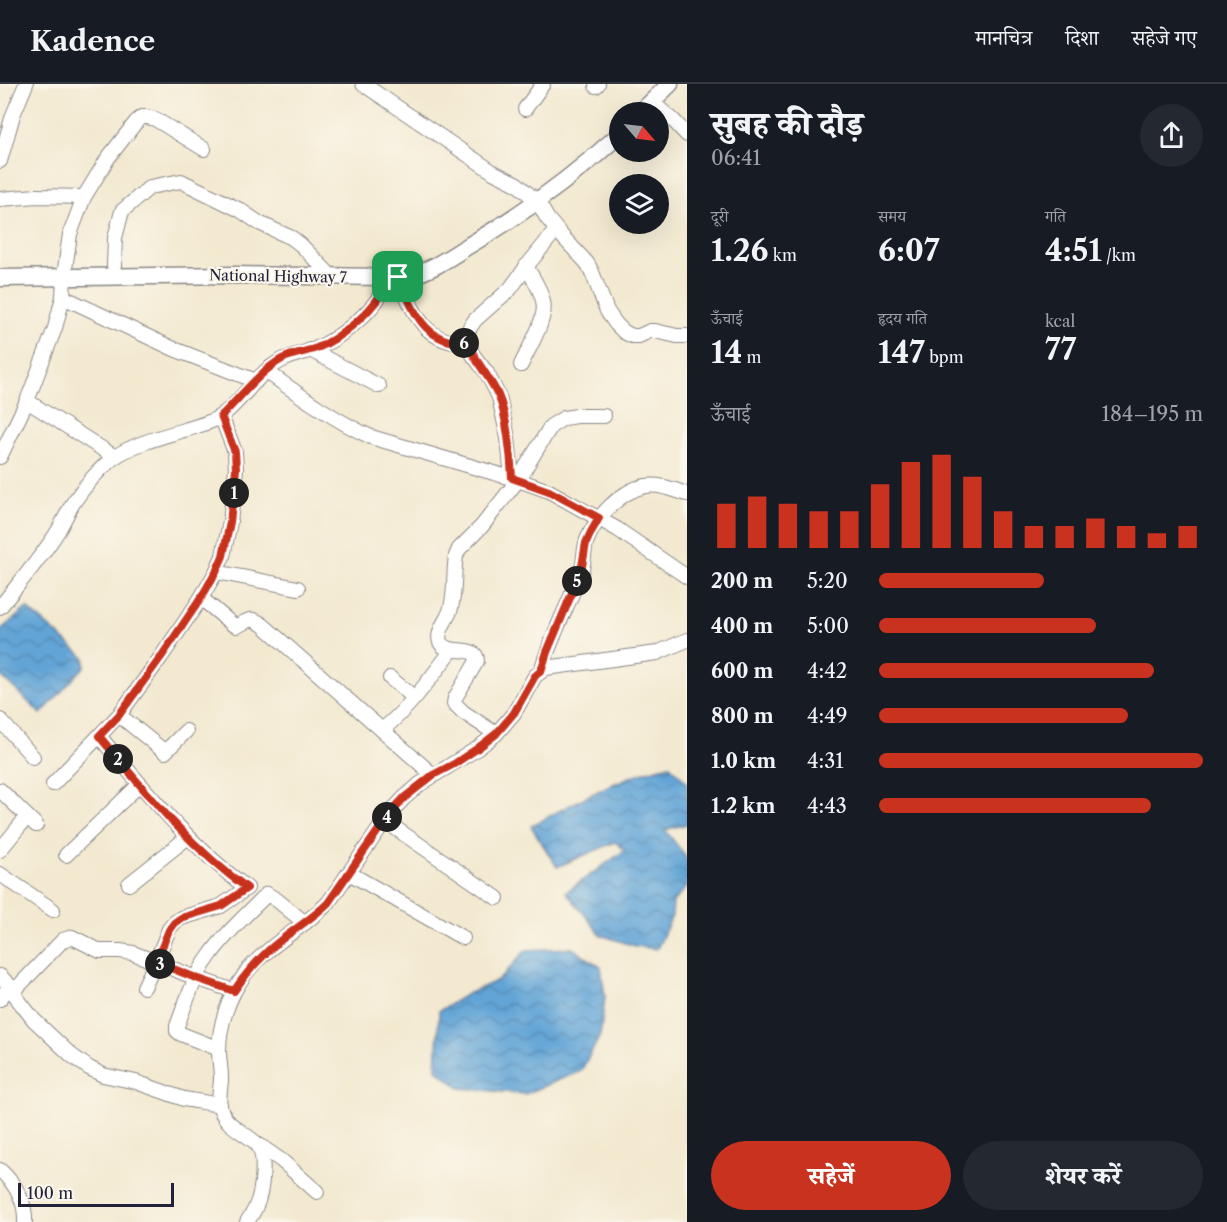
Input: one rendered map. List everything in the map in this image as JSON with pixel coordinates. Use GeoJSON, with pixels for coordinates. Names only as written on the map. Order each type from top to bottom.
{"type":"FeatureCollection","features":[{"type":"Feature","properties":{"kind":"main road"},"geometry":{"type":"LineString","coordinates":[[652,102],[670,84]]}},
{"type":"Feature","properties":{"kind":"main road","name":"National Highway 7"},"geometry":{"type":"LineString","coordinates":[[0,278],[234,275],[393,277],[412,275],[444,261],[538,202],[609,144]]}},
{"type":"Feature","properties":{"kind":"street"},"geometry":{"type":"LineString","coordinates":[[0,161],[13,115],[26,84]]}},
{"type":"Feature","properties":{"kind":"street"},"geometry":{"type":"LineString","coordinates":[[363,84],[493,172],[517,184],[538,202],[556,230],[587,263],[607,311],[624,332],[632,336],[639,336],[650,331],[687,336]]}},
{"type":"Feature","properties":{"kind":"street"},"geometry":{"type":"LineString","coordinates":[[525,108],[543,84]]}},
{"type":"Feature","properties":{"kind":"street"},"geometry":{"type":"LineString","coordinates":[[0,457],[27,401],[55,328],[63,297],[70,234],[84,197],[108,159],[142,117],[155,119],[204,149]]}},
{"type":"Feature","properties":{"kind":"street"},"geometry":{"type":"LineString","coordinates":[[669,118],[687,135]]}},
{"type":"Feature","properties":{"kind":"street"},"geometry":{"type":"LineString","coordinates":[[114,266],[115,238],[122,212],[150,187],[181,181],[292,238],[332,277]]}},
{"type":"Feature","properties":{"kind":"street"},"geometry":{"type":"LineString","coordinates":[[0,199],[37,196],[84,197]]}},
{"type":"Feature","properties":{"kind":"street"},"geometry":{"type":"LineString","coordinates":[[515,479],[500,398],[487,374],[472,355],[466,336],[475,320],[510,289],[556,230]]}},
{"type":"Feature","properties":{"kind":"street"},"geometry":{"type":"LineString","coordinates":[[521,364],[541,323],[544,307],[543,299],[526,266]]}},
{"type":"Feature","properties":{"kind":"street"},"geometry":{"type":"LineString","coordinates":[[0,607],[57,532],[74,502],[97,472],[115,457],[138,446],[221,416],[261,376],[283,358],[325,344],[340,335],[366,312],[393,277],[422,325],[447,342],[468,343]]}},
{"type":"Feature","properties":{"kind":"street"},"geometry":{"type":"LineString","coordinates":[[63,297],[174,349],[261,376],[299,395],[371,437],[549,491],[617,529],[687,577]]}},
{"type":"Feature","properties":{"kind":"street"},"geometry":{"type":"LineString","coordinates":[[310,350],[379,386]]}},
{"type":"Feature","properties":{"kind":"street"},"geometry":{"type":"LineString","coordinates":[[27,401],[115,457]]}},
{"type":"Feature","properties":{"kind":"street"},"geometry":{"type":"LineString","coordinates":[[53,784],[119,715],[161,657],[216,572],[223,556],[230,522],[236,469],[235,452],[221,416]]}},
{"type":"Feature","properties":{"kind":"street"},"geometry":{"type":"LineString","coordinates":[[496,734],[463,712],[454,703],[477,657],[470,652],[452,650],[440,643],[441,629],[450,612],[456,556],[459,549],[482,526],[551,426],[564,418],[604,416]]}},
{"type":"Feature","properties":{"kind":"street"},"geometry":{"type":"LineString","coordinates":[[541,671],[581,572],[586,543],[599,518],[617,501],[645,486],[687,494]]}},
{"type":"Feature","properties":{"kind":"street"},"geometry":{"type":"LineString","coordinates":[[216,572],[298,588]]}},
{"type":"Feature","properties":{"kind":"street"},"geometry":{"type":"LineString","coordinates":[[201,598],[232,624],[237,626],[249,619],[255,619],[263,625],[433,775]]}},
{"type":"Feature","properties":{"kind":"street"},"geometry":{"type":"LineString","coordinates":[[317,1192],[282,1161],[241,1133],[221,1112],[219,1049],[221,1031],[234,991],[246,973],[269,950],[328,903],[385,821],[404,798],[433,775],[496,734],[514,713],[535,676],[541,671],[546,668],[657,653],[687,640]]}},
{"type":"Feature","properties":{"kind":"street"},"geometry":{"type":"LineString","coordinates":[[382,730],[399,717],[452,650]]}},
{"type":"Feature","properties":{"kind":"street"},"geometry":{"type":"LineString","coordinates":[[390,678],[415,698]]}},
{"type":"Feature","properties":{"kind":"street"},"geometry":{"type":"LineString","coordinates":[[119,715],[165,752],[186,732]]}},
{"type":"Feature","properties":{"kind":"street"},"geometry":{"type":"LineString","coordinates":[[0,720],[33,757]]}},
{"type":"Feature","properties":{"kind":"street"},"geometry":{"type":"LineString","coordinates":[[99,736],[188,837],[228,874],[247,888],[221,906],[181,918],[174,923],[144,987]]}},
{"type":"Feature","properties":{"kind":"street"},"geometry":{"type":"LineString","coordinates":[[66,855],[140,784]]}},
{"type":"Feature","properties":{"kind":"street"},"geometry":{"type":"LineString","coordinates":[[0,790],[32,821],[0,850]]}},
{"type":"Feature","properties":{"kind":"street"},"geometry":{"type":"LineString","coordinates":[[385,821],[497,898]]}},
{"type":"Feature","properties":{"kind":"street"},"geometry":{"type":"LineString","coordinates":[[129,884],[188,837]]}},
{"type":"Feature","properties":{"kind":"street"},"geometry":{"type":"LineString","coordinates":[[349,873],[463,938]]}},
{"type":"Feature","properties":{"kind":"street"},"geometry":{"type":"LineString","coordinates":[[0,874],[52,910]]}},
{"type":"Feature","properties":{"kind":"street"},"geometry":{"type":"LineString","coordinates":[[219,1049],[177,1031],[196,978],[209,957],[267,894],[305,923]]}},
{"type":"Feature","properties":{"kind":"street"},"geometry":{"type":"LineString","coordinates":[[0,999],[8,984],[68,937],[100,951],[133,953],[234,991]]}},
{"type":"Feature","properties":{"kind":"street"},"geometry":{"type":"LineString","coordinates":[[8,984],[34,1020],[89,1068],[104,1075],[136,1082],[184,1099],[220,1105]]}},
{"type":"Feature","properties":{"kind":"street"},"geometry":{"type":"LineString","coordinates":[[247,1222],[256,1206],[263,1179],[262,1158],[258,1145]]}},
{"type":"Feature","properties":{"kind":"street"},"geometry":{"type":"LineString","coordinates":[[0,1170],[12,1181],[20,1194],[24,1206],[25,1222]]}},
{"type":"Feature","properties":{"kind":"water"},"geometry":{"type":"Polygon","coordinates":[[[27,608],[85,658],[85,666],[41,714],[0,675],[0,630],[27,608]]]}},
{"type":"Feature","properties":{"kind":"water"},"geometry":{"type":"Polygon","coordinates":[[[670,765],[687,782],[687,824],[665,830],[685,855],[687,887],[673,902],[672,916],[657,949],[635,946],[601,935],[566,892],[625,850],[615,842],[557,867],[531,826],[616,783],[670,765]]]}},
{"type":"Feature","properties":{"kind":"water"},"geometry":{"type":"Polygon","coordinates":[[[572,948],[601,967],[605,997],[600,1036],[581,1071],[525,1094],[460,1088],[436,1069],[439,1011],[467,994],[499,980],[526,950],[572,948]]]}},
{"type":"Feature","properties":{"kind":"route"},"geometry":{"type":"LineString","coordinates":[[388,277],[398,277],[422,325],[429,332],[447,342],[468,343],[472,355],[487,374],[500,398],[508,438],[512,478],[549,491],[599,518],[586,543],[581,572],[558,624],[541,671],[535,676],[514,713],[496,734],[478,748],[433,775],[404,798],[391,812],[328,903],[269,950],[246,973],[234,991],[156,962],[174,923],[181,918],[221,906],[247,888],[228,874],[188,837],[99,736],[119,715],[161,657],[201,598],[223,556],[234,496],[236,469],[235,452],[221,416],[266,371],[283,358],[316,348],[340,335],[374,303],[381,294],[388,277]]}}]}
